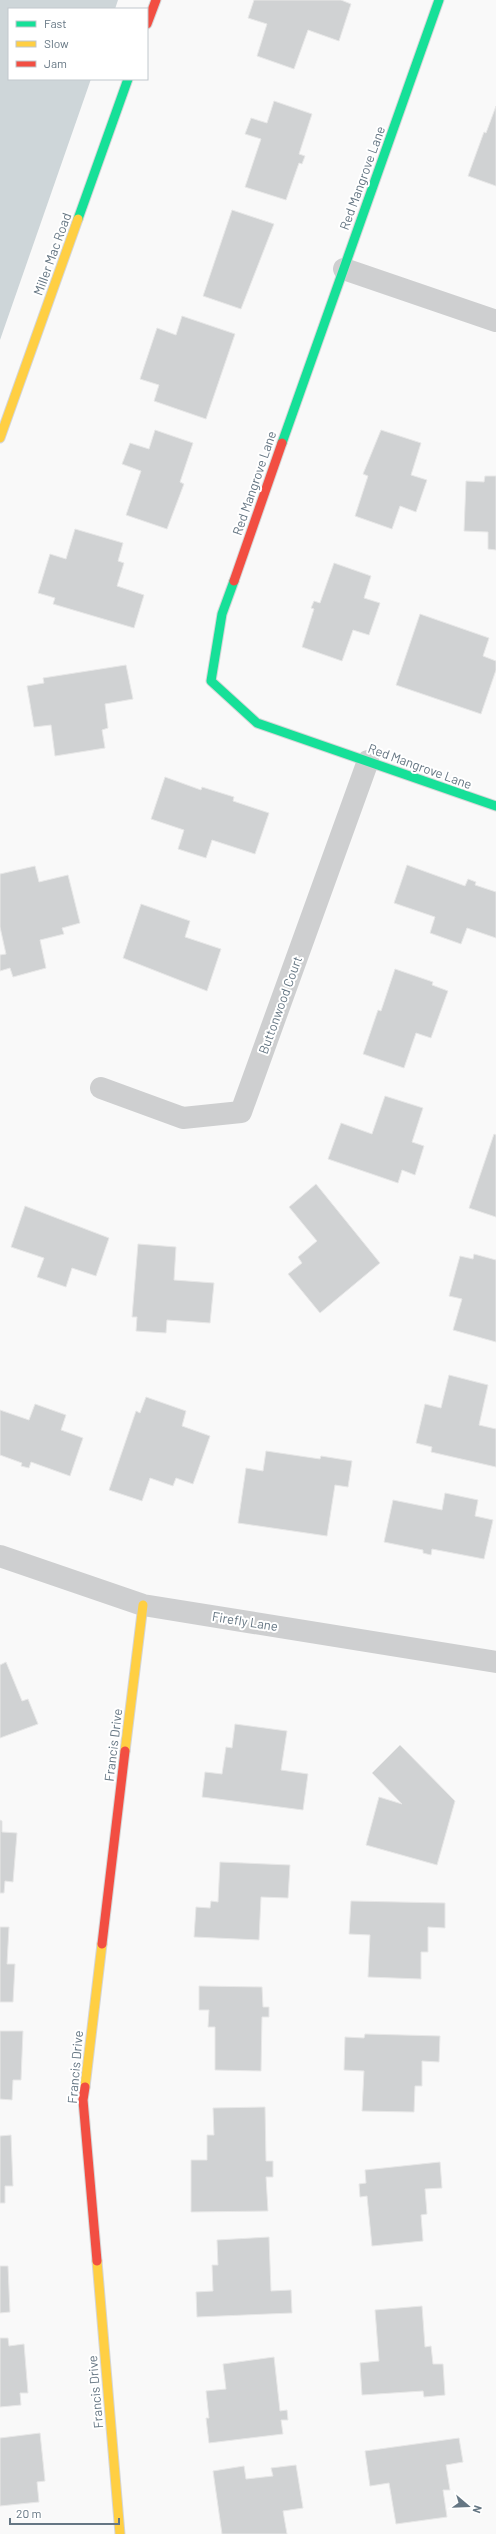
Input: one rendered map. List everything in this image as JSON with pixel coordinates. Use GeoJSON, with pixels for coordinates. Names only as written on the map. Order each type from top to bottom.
{"type":"FeatureCollection","features":[{"type":"Feature","properties":{"kind":"street"},"geometry":{"type":"LineString","coordinates":[[148,21],[156,0]]}},
{"type":"Feature","properties":{"kind":"street","name":"Red Mangrove Lane"},"geometry":{"type":"LineString","coordinates":[[439,0],[222,614],[211,681],[257,723],[496,806]]}},
{"type":"Feature","properties":{"kind":"street","name":"Miller Mac Road"},"geometry":{"type":"LineString","coordinates":[[0,438],[128,80]]}},
{"type":"Feature","properties":{"kind":"street"},"geometry":{"type":"LineString","coordinates":[[344,268],[496,320]]}},
{"type":"Feature","properties":{"kind":"street","name":"Buttonwood Court"},"geometry":{"type":"LineString","coordinates":[[101,1088],[183,1118],[241,1112],[368,761]]}},
{"type":"Feature","properties":{"kind":"street","name":"Firefly Lane"},"geometry":{"type":"LineString","coordinates":[[0,1556],[143,1605],[496,1662]]}},
{"type":"Feature","properties":{"kind":"street","name":"Francis Drive"},"geometry":{"type":"LineString","coordinates":[[120,2534],[83,2100],[143,1605]]}},
{"type":"Feature","properties":{"kind":"shaded area"},"geometry":{"type":"Polygon","coordinates":[[[0,0],[118,0],[115,8],[8,8],[8,80],[91,80],[0,340],[0,0]]]}},
{"type":"Feature","properties":{"kind":"building"},"geometry":{"type":"Polygon","coordinates":[[[254,0],[341,0],[351,4],[339,41],[308,30],[294,69],[257,56],[267,24],[248,18],[254,0]]]}},
{"type":"Feature","properties":{"kind":"building"},"geometry":{"type":"Polygon","coordinates":[[[274,101],[312,114],[299,154],[305,156],[302,164],[299,163],[286,200],[245,187],[261,139],[245,134],[251,118],[267,123],[274,101]]]}},
{"type":"Feature","properties":{"kind":"building"},"geometry":{"type":"Polygon","coordinates":[[[496,106],[496,186],[468,176],[484,132],[486,133],[496,106]]]}},
{"type":"Feature","properties":{"kind":"building"},"geometry":{"type":"Polygon","coordinates":[[[232,210],[274,224],[241,309],[203,296],[232,210]]]}},
{"type":"Feature","properties":{"kind":"building"},"geometry":{"type":"Polygon","coordinates":[[[182,316],[235,334],[206,419],[154,401],[159,385],[140,379],[157,328],[176,335],[182,316]]]}},
{"type":"Feature","properties":{"kind":"building"},"geometry":{"type":"Polygon","coordinates":[[[155,430],[193,443],[180,482],[184,484],[167,529],[126,515],[141,471],[122,464],[130,443],[149,449],[155,430]]]}},
{"type":"Feature","properties":{"kind":"building"},"geometry":{"type":"Polygon","coordinates":[[[381,430],[421,443],[411,475],[427,480],[416,512],[400,506],[392,529],[355,516],[368,476],[363,474],[381,430]]]}},
{"type":"Feature","properties":{"kind":"building"},"geometry":{"type":"Polygon","coordinates":[[[485,476],[496,476],[496,550],[488,549],[488,532],[464,531],[466,481],[484,482],[485,476]]]}},
{"type":"Feature","properties":{"kind":"building"},"geometry":{"type":"Polygon","coordinates":[[[75,529],[123,543],[118,561],[124,563],[117,586],[144,595],[134,628],[53,604],[55,598],[38,593],[50,554],[66,559],[75,529]]]}},
{"type":"Feature","properties":{"kind":"building"},"geometry":{"type":"Polygon","coordinates":[[[334,563],[371,576],[364,598],[380,603],[369,635],[353,630],[342,661],[302,647],[314,609],[311,608],[314,601],[320,603],[334,563]]]}},
{"type":"Feature","properties":{"kind":"building"},"geometry":{"type":"Polygon","coordinates":[[[420,614],[489,638],[483,656],[496,661],[496,670],[481,714],[396,685],[420,614]]]}},
{"type":"Feature","properties":{"kind":"building"},"geometry":{"type":"Polygon","coordinates":[[[126,665],[133,699],[105,704],[108,728],[102,730],[105,748],[55,756],[51,725],[34,727],[27,686],[44,683],[43,678],[126,665]]]}},
{"type":"Feature","properties":{"kind":"building"},"geometry":{"type":"Polygon","coordinates":[[[165,777],[201,790],[202,787],[234,797],[233,801],[269,813],[255,854],[212,840],[206,858],[178,849],[184,830],[151,819],[165,777]]]}},
{"type":"Feature","properties":{"kind":"building"},"geometry":{"type":"Polygon","coordinates":[[[407,865],[465,886],[468,879],[476,882],[475,885],[496,892],[496,938],[467,928],[461,944],[430,933],[435,917],[394,903],[407,865]]]}},
{"type":"Feature","properties":{"kind":"building"},"geometry":{"type":"Polygon","coordinates":[[[35,866],[39,882],[68,875],[80,923],[62,928],[64,934],[40,940],[46,968],[13,977],[10,968],[0,971],[0,955],[6,954],[0,927],[0,874],[35,866]]]}},
{"type":"Feature","properties":{"kind":"building"},"geometry":{"type":"Polygon","coordinates":[[[141,904],[190,921],[185,937],[221,949],[207,991],[123,958],[141,904]]]}},
{"type":"Feature","properties":{"kind":"building"},"geometry":{"type":"Polygon","coordinates":[[[395,969],[433,982],[432,985],[448,991],[431,1038],[416,1033],[404,1068],[363,1054],[378,1010],[381,1011],[395,969]]]}},
{"type":"Feature","properties":{"kind":"building"},"geometry":{"type":"Polygon","coordinates":[[[385,1096],[423,1108],[412,1142],[424,1146],[415,1175],[402,1170],[398,1183],[328,1159],[341,1123],[372,1134],[385,1096]]]}},
{"type":"Feature","properties":{"kind":"building"},"geometry":{"type":"Polygon","coordinates":[[[494,1134],[496,1135],[496,1217],[469,1208],[494,1134]]]}},
{"type":"Feature","properties":{"kind":"building"},"geometry":{"type":"Polygon","coordinates":[[[316,1184],[380,1263],[320,1313],[288,1274],[302,1263],[298,1257],[317,1241],[289,1207],[316,1184]]]}},
{"type":"Feature","properties":{"kind":"building"},"geometry":{"type":"Polygon","coordinates":[[[25,1206],[109,1238],[96,1276],[72,1268],[66,1287],[37,1277],[44,1258],[11,1247],[25,1206]]]}},
{"type":"Feature","properties":{"kind":"building"},"geometry":{"type":"Polygon","coordinates":[[[138,1244],[176,1247],[174,1280],[214,1283],[210,1323],[167,1320],[166,1333],[136,1331],[137,1317],[132,1317],[138,1244]]]}},
{"type":"Feature","properties":{"kind":"building"},"geometry":{"type":"Polygon","coordinates":[[[474,1254],[496,1260],[496,1342],[453,1330],[462,1299],[449,1296],[460,1256],[473,1259],[474,1254]]]}},
{"type":"Feature","properties":{"kind":"building"},"geometry":{"type":"Polygon","coordinates":[[[449,1375],[488,1385],[479,1425],[496,1429],[496,1467],[431,1452],[432,1447],[416,1443],[425,1404],[441,1408],[449,1375]]]}},
{"type":"Feature","properties":{"kind":"building"},"geometry":{"type":"Polygon","coordinates":[[[146,1397],[186,1411],[182,1426],[210,1436],[193,1484],[176,1478],[173,1486],[150,1478],[142,1501],[109,1490],[136,1411],[140,1413],[146,1397]]]}},
{"type":"Feature","properties":{"kind":"building"},"geometry":{"type":"Polygon","coordinates":[[[35,1404],[66,1415],[61,1430],[83,1438],[70,1476],[31,1462],[29,1468],[21,1466],[22,1463],[0,1455],[0,1410],[29,1420],[35,1404]]]}},
{"type":"Feature","properties":{"kind":"building"},"geometry":{"type":"Polygon","coordinates":[[[266,1451],[320,1459],[321,1456],[352,1461],[348,1487],[335,1485],[327,1536],[238,1523],[246,1468],[263,1471],[266,1451]]]}},
{"type":"Feature","properties":{"kind":"building"},"geometry":{"type":"Polygon","coordinates":[[[445,1493],[478,1500],[475,1516],[493,1520],[484,1559],[432,1549],[431,1555],[423,1553],[423,1550],[384,1542],[393,1500],[442,1510],[445,1493]]]}},
{"type":"Feature","properties":{"kind":"building"},"geometry":{"type":"Polygon","coordinates":[[[6,1662],[22,1701],[28,1699],[38,1724],[0,1738],[0,1665],[6,1662]]]}},
{"type":"Feature","properties":{"kind":"building"},"geometry":{"type":"Polygon","coordinates":[[[235,1724],[287,1731],[281,1770],[308,1774],[303,1810],[202,1797],[205,1772],[222,1774],[226,1747],[232,1748],[235,1724]]]}},
{"type":"Feature","properties":{"kind":"building"},"geometry":{"type":"Polygon","coordinates":[[[400,1745],[455,1801],[437,1865],[366,1845],[379,1797],[402,1804],[372,1773],[400,1745]]]}},
{"type":"Feature","properties":{"kind":"building"},"geometry":{"type":"Polygon","coordinates":[[[0,1820],[2,1821],[2,1832],[17,1833],[13,1882],[5,1881],[4,1893],[0,1893],[0,1820]]]}},
{"type":"Feature","properties":{"kind":"building"},"geometry":{"type":"Polygon","coordinates":[[[220,1862],[290,1865],[288,1898],[261,1897],[259,1940],[194,1937],[196,1907],[210,1908],[211,1901],[218,1902],[220,1862]]]}},
{"type":"Feature","properties":{"kind":"building"},"geometry":{"type":"Polygon","coordinates":[[[351,1901],[445,1903],[445,1928],[428,1927],[428,1952],[421,1952],[421,1979],[368,1977],[370,1935],[349,1934],[351,1901]]]}},
{"type":"Feature","properties":{"kind":"building"},"geometry":{"type":"Polygon","coordinates":[[[0,1927],[9,1927],[7,1964],[15,1964],[13,2002],[0,2002],[0,1927]]]}},
{"type":"Feature","properties":{"kind":"building"},"geometry":{"type":"Polygon","coordinates":[[[199,1986],[262,1987],[263,2007],[269,2007],[269,2017],[262,2017],[261,2071],[215,2070],[215,2027],[208,2027],[209,2010],[199,2010],[199,1986]]]}},
{"type":"Feature","properties":{"kind":"building"},"geometry":{"type":"Polygon","coordinates":[[[0,2031],[23,2031],[21,2080],[13,2080],[12,2100],[0,2099],[0,2031]]]}},
{"type":"Feature","properties":{"kind":"building"},"geometry":{"type":"Polygon","coordinates":[[[365,2034],[440,2036],[439,2062],[422,2061],[422,2086],[415,2086],[414,2112],[362,2111],[364,2071],[344,2070],[345,2037],[364,2038],[365,2034]]]}},
{"type":"Feature","properties":{"kind":"building"},"geometry":{"type":"Polygon","coordinates":[[[265,2107],[266,2161],[273,2161],[273,2177],[266,2177],[268,2211],[191,2212],[191,2160],[207,2160],[207,2135],[214,2135],[213,2108],[265,2107]]]}},
{"type":"Feature","properties":{"kind":"building"},"geometry":{"type":"Polygon","coordinates":[[[11,2135],[13,2186],[5,2186],[5,2203],[0,2203],[0,2136],[11,2135]]]}},
{"type":"Feature","properties":{"kind":"building"},"geometry":{"type":"Polygon","coordinates":[[[440,2162],[442,2188],[425,2189],[427,2214],[421,2215],[423,2241],[372,2246],[367,2196],[360,2197],[359,2184],[366,2183],[365,2170],[440,2162]]]}},
{"type":"Feature","properties":{"kind":"building"},"geometry":{"type":"Polygon","coordinates":[[[269,2237],[271,2291],[291,2290],[292,2313],[197,2317],[196,2292],[213,2291],[212,2265],[218,2265],[217,2240],[269,2237]]]}},
{"type":"Feature","properties":{"kind":"building"},"geometry":{"type":"Polygon","coordinates":[[[0,2266],[8,2266],[10,2312],[0,2313],[0,2266]]]}},
{"type":"Feature","properties":{"kind":"building"},"geometry":{"type":"Polygon","coordinates":[[[422,2306],[425,2347],[431,2346],[433,2364],[443,2364],[445,2395],[424,2397],[423,2391],[362,2395],[360,2363],[379,2361],[375,2310],[422,2306]]]}},
{"type":"Feature","properties":{"kind":"building"},"geometry":{"type":"Polygon","coordinates":[[[0,2338],[8,2338],[9,2346],[24,2344],[28,2393],[20,2393],[21,2405],[0,2407],[0,2338]]]}},
{"type":"Feature","properties":{"kind":"building"},"geometry":{"type":"Polygon","coordinates":[[[274,2357],[280,2411],[287,2410],[288,2420],[281,2420],[283,2434],[209,2443],[206,2418],[209,2418],[206,2391],[226,2389],[223,2364],[274,2357]]]}},
{"type":"Feature","properties":{"kind":"building"},"geometry":{"type":"Polygon","coordinates":[[[40,2433],[45,2481],[37,2482],[39,2502],[0,2506],[0,2438],[40,2433]]]}},
{"type":"Feature","properties":{"kind":"building"},"geometry":{"type":"Polygon","coordinates":[[[459,2438],[463,2462],[446,2465],[450,2490],[443,2490],[447,2517],[396,2524],[389,2483],[370,2486],[365,2451],[459,2438]]]}},
{"type":"Feature","properties":{"kind":"building"},"geometry":{"type":"Polygon","coordinates":[[[296,2465],[303,2508],[283,2511],[287,2534],[222,2534],[213,2471],[244,2466],[246,2479],[273,2476],[271,2468],[296,2465]]]}},
{"type":"Feature","properties":{"kind":"traffic: fast"},"geometry":{"type":"LineString","coordinates":[[282,443],[439,0]]}},
{"type":"Feature","properties":{"kind":"traffic: fast"},"geometry":{"type":"LineString","coordinates":[[78,219],[128,80]]}},
{"type":"Feature","properties":{"kind":"traffic: fast"},"geometry":{"type":"LineString","coordinates":[[234,581],[222,614],[211,681],[257,723],[496,806]]}},
{"type":"Feature","properties":{"kind":"traffic: slow"},"geometry":{"type":"LineString","coordinates":[[0,438],[78,219]]}},
{"type":"Feature","properties":{"kind":"traffic: slow"},"geometry":{"type":"LineString","coordinates":[[125,1751],[143,1605]]}},
{"type":"Feature","properties":{"kind":"traffic: slow"},"geometry":{"type":"LineString","coordinates":[[85,2087],[102,1944]]}},
{"type":"Feature","properties":{"kind":"traffic: slow"},"geometry":{"type":"LineString","coordinates":[[97,2261],[120,2534]]}},
{"type":"Feature","properties":{"kind":"traffic: jam"},"geometry":{"type":"LineString","coordinates":[[148,21],[156,0]]}},
{"type":"Feature","properties":{"kind":"traffic: jam"},"geometry":{"type":"LineString","coordinates":[[234,581],[282,443]]}},
{"type":"Feature","properties":{"kind":"traffic: jam"},"geometry":{"type":"LineString","coordinates":[[102,1944],[125,1751]]}},
{"type":"Feature","properties":{"kind":"traffic: jam"},"geometry":{"type":"LineString","coordinates":[[85,2087],[83,2100],[97,2261]]}}]}
